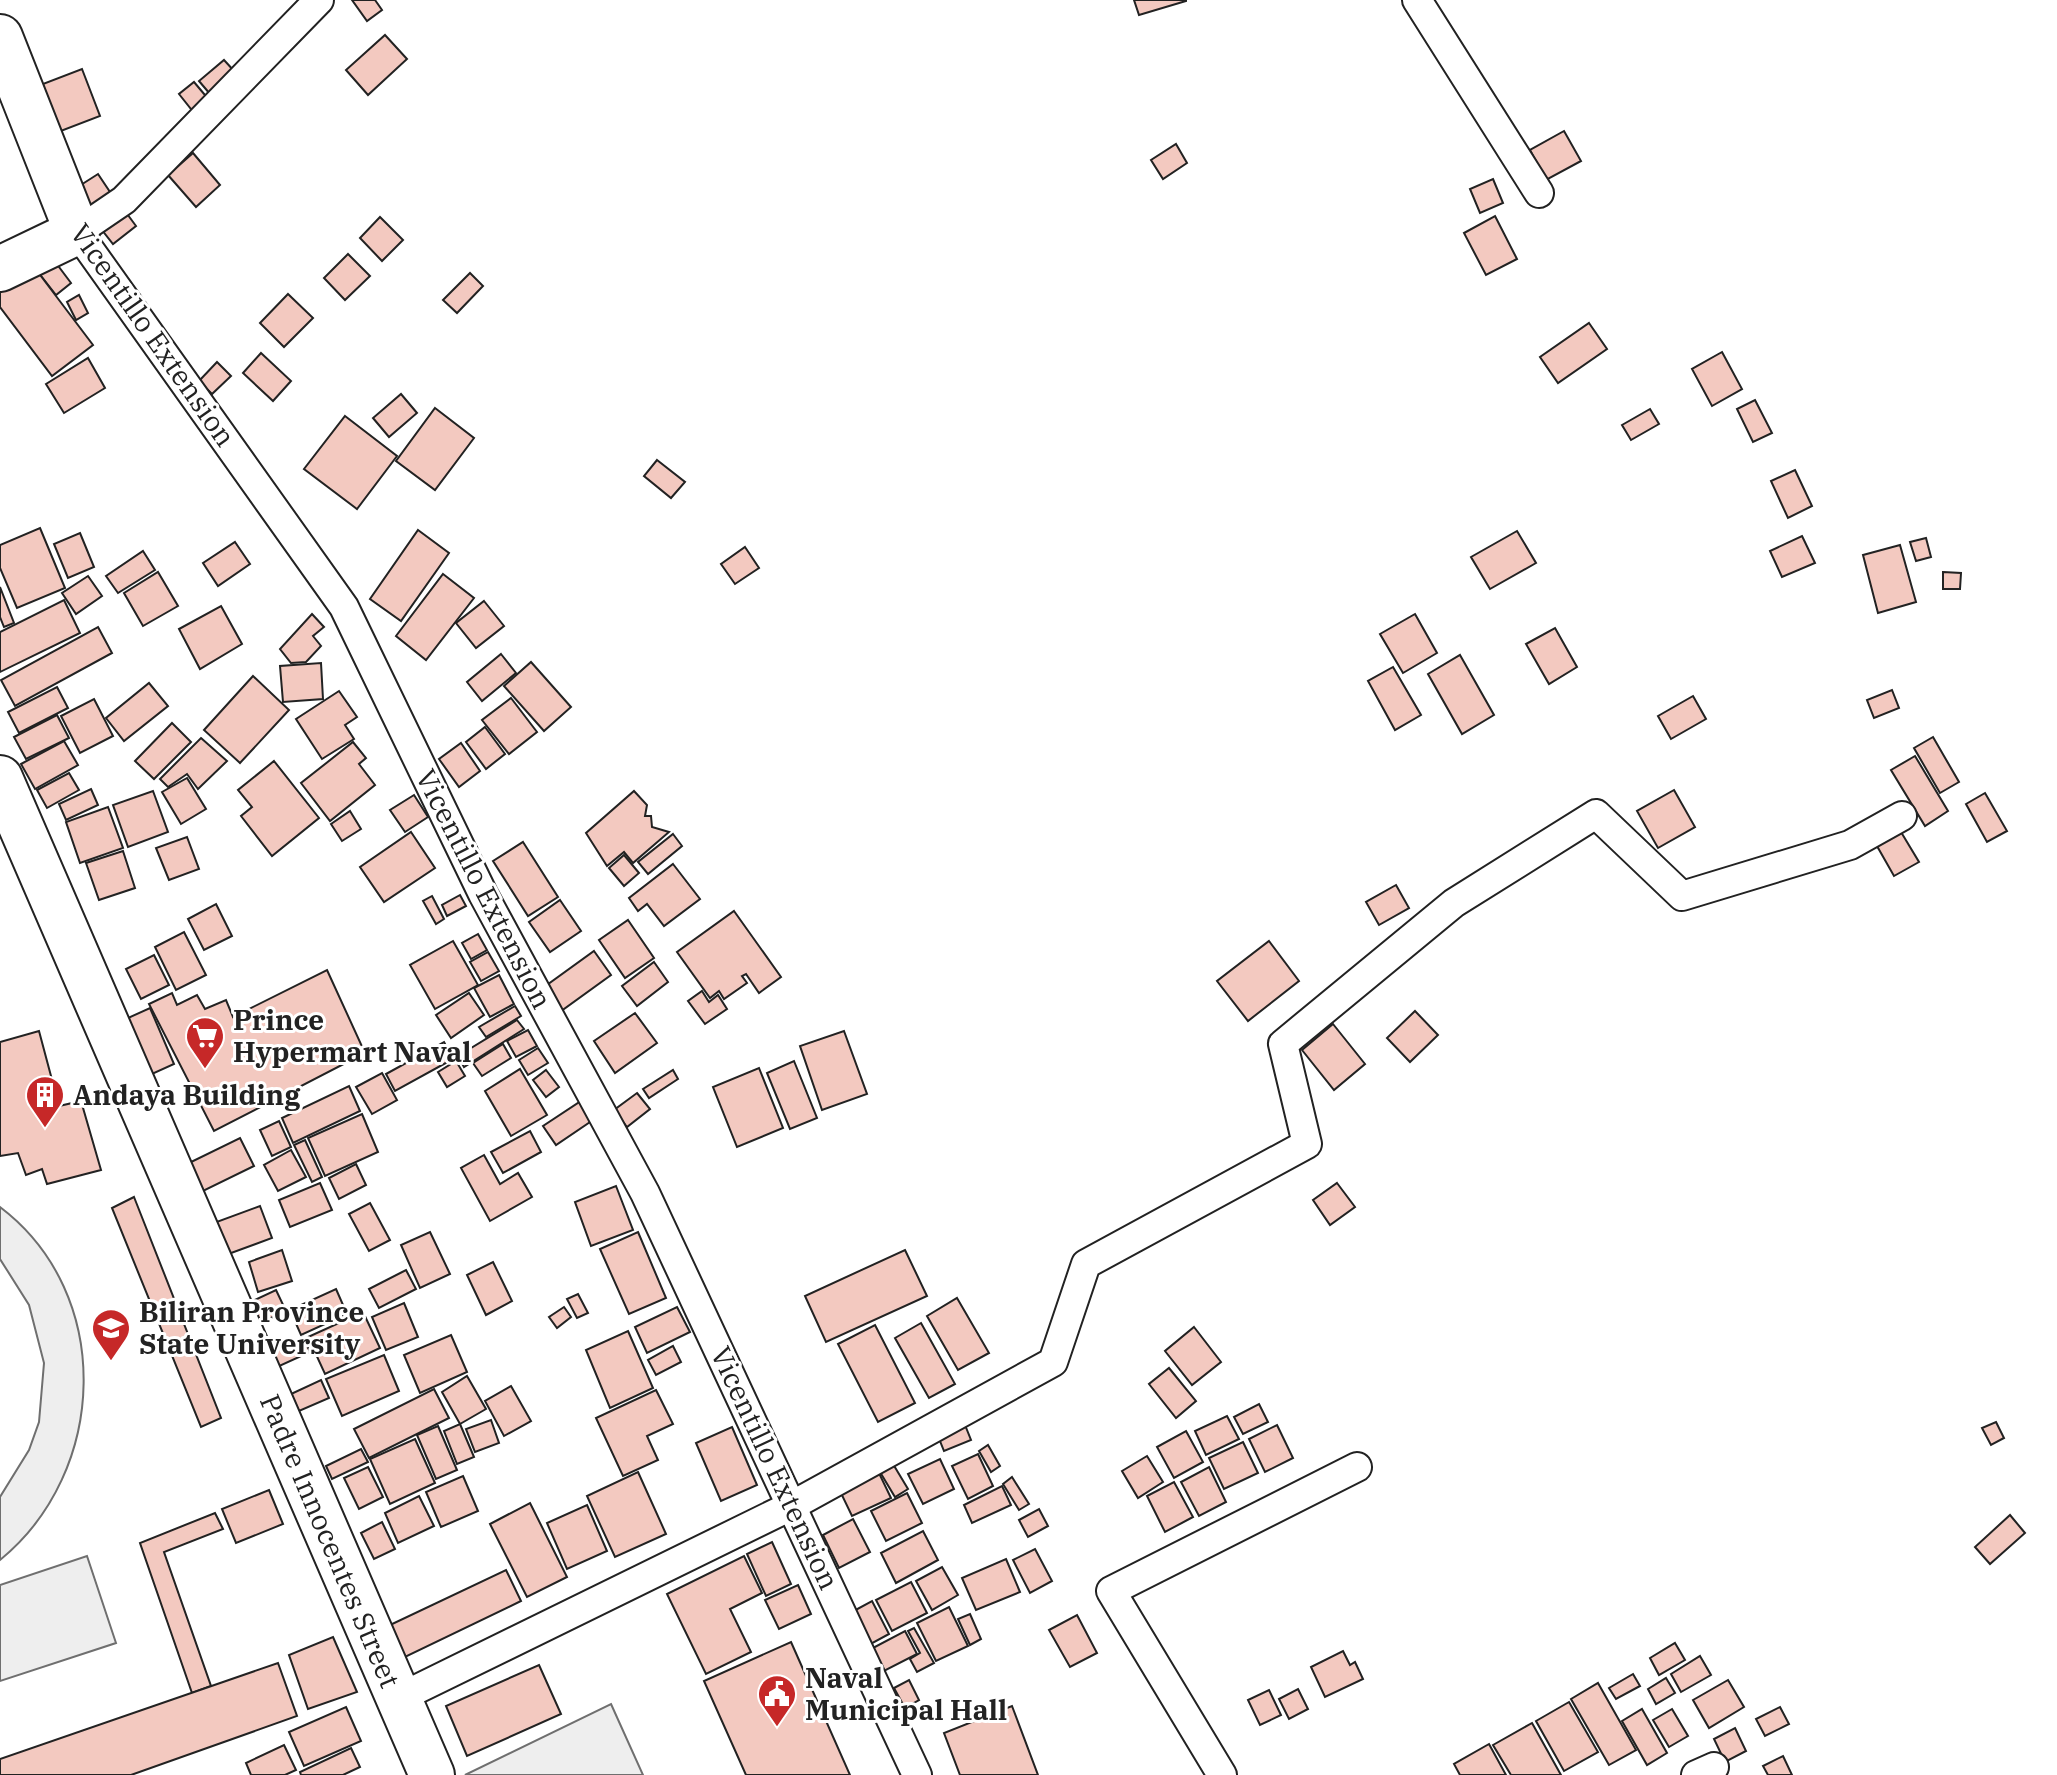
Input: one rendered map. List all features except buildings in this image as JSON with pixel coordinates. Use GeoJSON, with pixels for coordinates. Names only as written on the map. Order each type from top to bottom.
{"type":"FeatureCollection","features":[{"type":"Feature","properties":{"kind":"main road","name":"Vicentillo Extension"},"geometry":{"type":"LineString","coordinates":[[0,37],[77,232]]}},
{"type":"Feature","properties":{"kind":"main road"},"geometry":{"type":"LineString","coordinates":[[0,269],[77,232]]}},
{"type":"Feature","properties":{"kind":"main road","name":"Padre Innocentes Street"},"geometry":{"type":"LineString","coordinates":[[0,778],[432,1775]]}},
{"type":"Feature","properties":{"kind":"street"},"geometry":{"type":"LineString","coordinates":[[77,232],[124,200],[319,0]]}},
{"type":"Feature","properties":{"kind":"street"},"geometry":{"type":"LineString","coordinates":[[1417,0],[1539,193]]}},
{"type":"Feature","properties":{"kind":"street","name":"Vicentillo Extension"},"geometry":{"type":"LineString","coordinates":[[77,232],[344,607],[483,894],[645,1193],[917,1775]]}},
{"type":"Feature","properties":{"kind":"street"},"geometry":{"type":"LineString","coordinates":[[399,1698],[793,1505],[1053,1362],[1086,1264],[1307,1144],[1283,1044],[1454,903],[1596,814],[1682,896],[1850,845],[1902,816]]}},
{"type":"Feature","properties":{"kind":"street"},"geometry":{"type":"LineString","coordinates":[[1222,1775],[1111,1591],[1357,1467]]}},
{"type":"Feature","properties":{"kind":"shaded area"},"geometry":{"type":"Polygon","coordinates":[[[0,1207],[37,1244],[64,1286],[79,1334],[84,1383],[78,1433],[62,1480],[36,1523],[0,1560],[0,1497],[29,1450],[39,1422],[44,1363],[29,1305],[0,1259],[0,1207]]]}},
{"type":"Feature","properties":{"kind":"shaded area"},"geometry":{"type":"Polygon","coordinates":[[[87,1556],[116,1643],[0,1681],[0,1585],[87,1556]]]}},
{"type":"Feature","properties":{"kind":"shaded area"},"geometry":{"type":"Polygon","coordinates":[[[611,1704],[643,1775],[465,1775],[611,1704]]]}},
{"type":"Feature","properties":{"kind":"place","name":"Prince Hypermart Naval"},"geometry":{"type":"Point","coordinates":[205,1070]}},
{"type":"Feature","properties":{"kind":"place","name":"Andaya Building"},"geometry":{"type":"Point","coordinates":[45,1129]}},
{"type":"Feature","properties":{"kind":"place","name":"Biliran Province State University"},"geometry":{"type":"Point","coordinates":[111,1362]}},
{"type":"Feature","properties":{"kind":"place","name":"Naval Municipal Hall"},"geometry":{"type":"Point","coordinates":[777,1728]}}]}
